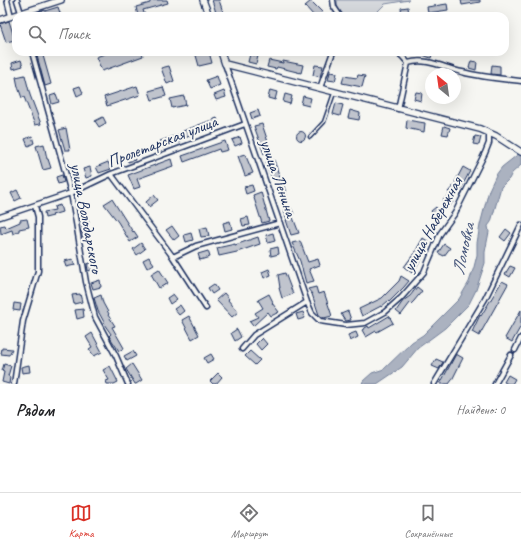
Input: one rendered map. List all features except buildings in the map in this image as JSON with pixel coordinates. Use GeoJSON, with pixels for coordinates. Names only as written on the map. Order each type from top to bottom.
{"type":"FeatureCollection","features":[{"type":"Feature","properties":{"kind":"street"},"geometry":{"type":"LineString","coordinates":[[0,20],[11,16],[7,0]]}},
{"type":"Feature","properties":{"kind":"street"},"geometry":{"type":"LineString","coordinates":[[17,0],[20,12]]}},
{"type":"Feature","properties":{"kind":"street"},"geometry":{"type":"LineString","coordinates":[[27,12],[61,0]]}},
{"type":"Feature","properties":{"kind":"street"},"geometry":{"type":"LineString","coordinates":[[203,0],[208,12]]}},
{"type":"Feature","properties":{"kind":"street"},"geometry":{"type":"LineString","coordinates":[[333,0],[334,7],[337,12]]}},
{"type":"Feature","properties":{"kind":"street","name":"улица Володарского"},"geometry":{"type":"LineString","coordinates":[[33,56],[71,192],[86,282],[95,317],[116,356],[128,384]]}},
{"type":"Feature","properties":{"kind":"street","name":"улица Ленина"},"geometry":{"type":"LineString","coordinates":[[222,56],[312,313]]}},
{"type":"Feature","properties":{"kind":"street"},"geometry":{"type":"LineString","coordinates":[[320,88],[332,56]]}},
{"type":"Feature","properties":{"kind":"street"},"geometry":{"type":"LineString","coordinates":[[402,56],[408,63]]}},
{"type":"Feature","properties":{"kind":"street"},"geometry":{"type":"LineString","coordinates":[[408,63],[416,60],[427,61],[462,72],[521,81]]}},
{"type":"Feature","properties":{"kind":"street"},"geometry":{"type":"LineString","coordinates":[[398,109],[408,63]]}},
{"type":"Feature","properties":{"kind":"street"},"geometry":{"type":"LineString","coordinates":[[225,64],[472,127],[489,133],[521,152]]}},
{"type":"Feature","properties":{"kind":"street","name":"Пролетарская улица"},"geometry":{"type":"LineString","coordinates":[[0,218],[35,206],[111,174],[245,124]]}},
{"type":"Feature","properties":{"kind":"street","name":"улица Набережная"},"geometry":{"type":"LineString","coordinates":[[312,313],[320,321],[346,325],[365,322],[385,312],[400,298],[424,272],[440,234],[455,213],[485,153],[489,133]]}},
{"type":"Feature","properties":{"kind":"street"},"geometry":{"type":"LineString","coordinates":[[111,174],[173,257],[206,308]]}},
{"type":"Feature","properties":{"kind":"street"},"geometry":{"type":"LineString","coordinates":[[14,384],[23,321],[38,271],[38,217],[35,206]]}},
{"type":"Feature","properties":{"kind":"street"},"geometry":{"type":"LineString","coordinates":[[173,257],[196,246],[280,223]]}},
{"type":"Feature","properties":{"kind":"street"},"geometry":{"type":"LineString","coordinates":[[434,384],[485,299],[521,225]]}},
{"type":"Feature","properties":{"kind":"street"},"geometry":{"type":"LineString","coordinates":[[242,349],[254,335],[307,302]]}},
{"type":"Feature","properties":{"kind":"street"},"geometry":{"type":"LineString","coordinates":[[515,350],[521,338]]}},
{"type":"Feature","properties":{"kind":"street"},"geometry":{"type":"LineString","coordinates":[[495,384],[511,355]]}},
{"type":"Feature","properties":{"kind":"lane"},"geometry":{"type":"LineString","coordinates":[[310,137],[324,122],[334,92]]}},
{"type":"Feature","properties":{"kind":"shaded area"},"geometry":{"type":"Polygon","coordinates":[[[337,0],[409,0],[385,4],[377,12],[338,12],[337,0]]]}},
{"type":"Feature","properties":{"kind":"shaded area"},"geometry":{"type":"Polygon","coordinates":[[[521,152],[521,165],[512,173],[509,179],[501,187],[491,222],[488,226],[489,232],[485,252],[485,263],[476,290],[469,304],[445,328],[418,348],[402,367],[377,384],[362,384],[363,381],[372,373],[384,369],[412,342],[423,335],[459,299],[469,282],[474,267],[477,255],[480,225],[489,190],[496,175],[502,167],[521,152]]]}},
{"type":"Feature","properties":{"kind":"water label","name":"Ломовка"},"geometry":{"type":"Point","coordinates":[463,249]}}]}
